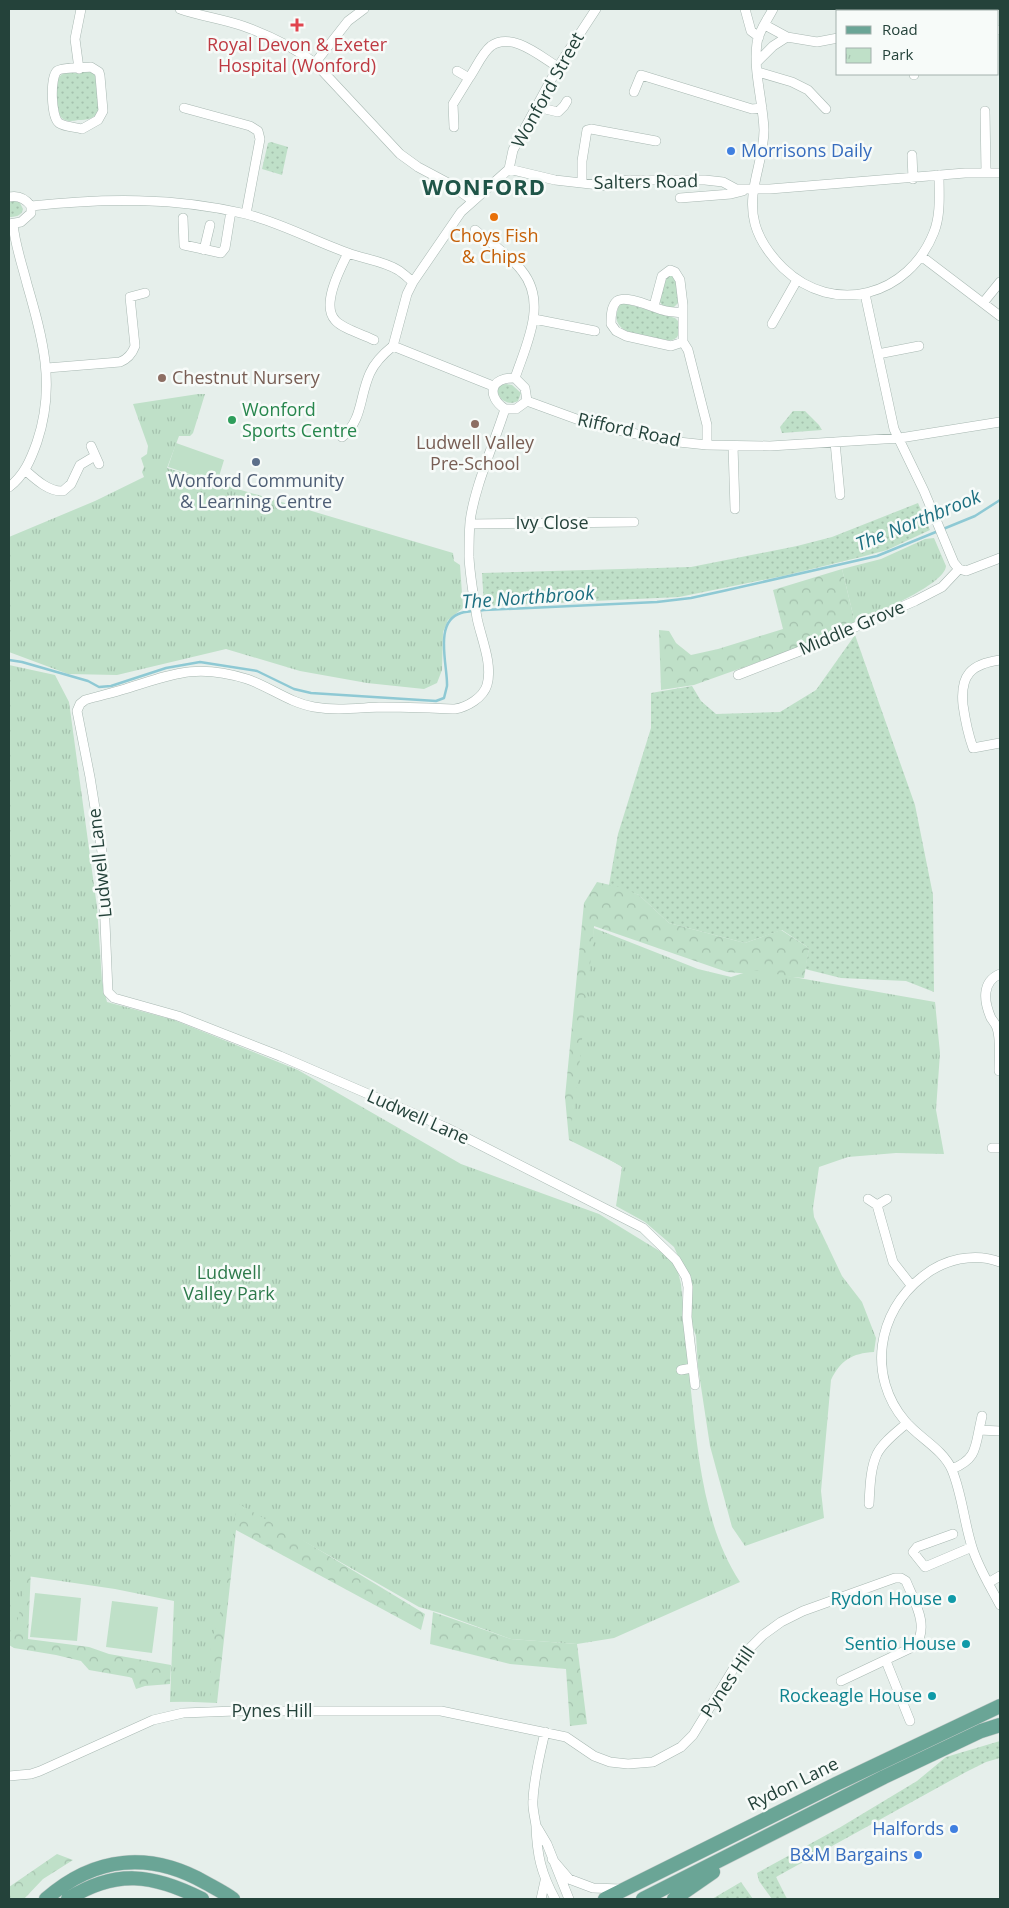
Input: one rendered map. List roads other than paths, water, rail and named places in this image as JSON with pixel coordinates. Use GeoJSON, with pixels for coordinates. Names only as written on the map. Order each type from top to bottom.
{"type":"FeatureCollection","features":[{"type":"Feature","properties":{"kind":"main road","name":"Rydon Lane"},"geometry":{"type":"LineString","coordinates":[[604,1899],[998,1706]]}},
{"type":"Feature","properties":{"kind":"main road","name":"Rydon Lane"},"geometry":{"type":"LineString","coordinates":[[643,1899],[742,1851],[884,1777],[981,1731],[1000,1725]]}},
{"type":"Feature","properties":{"kind":"main road"},"geometry":{"type":"LineString","coordinates":[[674,1899],[742,1851]]}},
{"type":"Feature","properties":{"kind":"main road"},"geometry":{"type":"LineString","coordinates":[[46,1899],[81,1875],[97,1868],[130,1862],[157,1863],[188,1873],[233,1899]]}},
{"type":"Feature","properties":{"kind":"main road"},"geometry":{"type":"LineString","coordinates":[[68,1899],[82,1890],[106,1881],[147,1878],[171,1884],[202,1899]]}},
{"type":"Feature","properties":{"kind":"street"},"geometry":{"type":"LineString","coordinates":[[79,69],[75,39],[81,9]]}},
{"type":"Feature","properties":{"kind":"street"},"geometry":{"type":"LineString","coordinates":[[180,9],[269,36],[315,62],[400,154],[472,200]]}},
{"type":"Feature","properties":{"kind":"street"},"geometry":{"type":"LineString","coordinates":[[315,62],[348,21],[364,9]]}},
{"type":"Feature","properties":{"kind":"street","name":"Wonford Street"},"geometry":{"type":"LineString","coordinates":[[393,346],[407,294],[413,282],[472,200],[509,169],[513,150],[558,67],[596,9]]}},
{"type":"Feature","properties":{"kind":"street"},"geometry":{"type":"LineString","coordinates":[[745,9],[751,31],[759,37]]}},
{"type":"Feature","properties":{"kind":"street"},"geometry":{"type":"LineString","coordinates":[[773,9],[757,42],[763,142],[753,189],[752,212],[761,241],[775,260],[798,280],[813,289],[829,293],[865,294],[884,287],[913,266],[932,237],[938,220],[939,175]]}},
{"type":"Feature","properties":{"kind":"street"},"geometry":{"type":"LineString","coordinates":[[765,25],[787,37],[817,42],[836,38]]}},
{"type":"Feature","properties":{"kind":"street"},"geometry":{"type":"LineString","coordinates":[[757,62],[773,46],[787,37]]}},
{"type":"Feature","properties":{"kind":"street"},"geometry":{"type":"LineString","coordinates":[[454,127],[453,104],[488,50],[498,43],[511,42],[523,46],[558,67]]}},
{"type":"Feature","properties":{"kind":"street"},"geometry":{"type":"LineString","coordinates":[[91,67],[99,72],[103,111],[98,120],[82,129],[60,124],[56,119],[52,81],[56,72],[62,68],[79,69],[91,67]]}},
{"type":"Feature","properties":{"kind":"street"},"geometry":{"type":"LineString","coordinates":[[458,71],[469,78]]}},
{"type":"Feature","properties":{"kind":"street"},"geometry":{"type":"LineString","coordinates":[[758,72],[792,82],[808,90],[826,108]]}},
{"type":"Feature","properties":{"kind":"street"},"geometry":{"type":"LineString","coordinates":[[634,92],[641,75],[752,109],[762,108]]}},
{"type":"Feature","properties":{"kind":"street"},"geometry":{"type":"LineString","coordinates":[[537,108],[558,112],[567,101]]}},
{"type":"Feature","properties":{"kind":"street"},"geometry":{"type":"LineString","coordinates":[[184,108],[250,126],[258,130],[260,140],[246,214]]}},
{"type":"Feature","properties":{"kind":"street"},"geometry":{"type":"LineString","coordinates":[[985,112],[986,172]]}},
{"type":"Feature","properties":{"kind":"street"},"geometry":{"type":"LineString","coordinates":[[582,183],[582,161],[587,130],[591,129],[656,141]]}},
{"type":"Feature","properties":{"kind":"street"},"geometry":{"type":"LineString","coordinates":[[912,155],[913,179]]}},
{"type":"Feature","properties":{"kind":"street","name":"Salters Road"},"geometry":{"type":"LineString","coordinates":[[509,169],[555,180],[608,186],[626,180],[705,180],[723,182],[736,189],[787,188],[913,179],[939,175],[1000,173]]}},
{"type":"Feature","properties":{"kind":"street","name":"Salters Road"},"geometry":{"type":"LineString","coordinates":[[680,198],[731,194],[753,189]]}},
{"type":"Feature","properties":{"kind":"street"},"geometry":{"type":"LineString","coordinates":[[9,196],[25,199],[31,206],[31,213],[28,217],[11,224],[35,312],[47,368],[44,419],[33,453],[25,470],[9,487]]}},
{"type":"Feature","properties":{"kind":"street"},"geometry":{"type":"LineString","coordinates":[[31,206],[83,200],[163,201],[231,211],[246,214],[398,270],[413,282]]}},
{"type":"Feature","properties":{"kind":"street"},"geometry":{"type":"LineString","coordinates":[[183,218],[184,245],[217,253],[225,250],[231,211]]}},
{"type":"Feature","properties":{"kind":"street"},"geometry":{"type":"LineString","coordinates":[[204,250],[210,225]]}},
{"type":"Feature","properties":{"kind":"street"},"geometry":{"type":"LineString","coordinates":[[475,230],[512,260],[522,271],[533,290],[535,302],[534,319],[515,378]]}},
{"type":"Feature","properties":{"kind":"street"},"geometry":{"type":"LineString","coordinates":[[348,253],[329,302],[330,310],[338,323],[374,340]]}},
{"type":"Feature","properties":{"kind":"street"},"geometry":{"type":"LineString","coordinates":[[921,256],[1000,316]]}},
{"type":"Feature","properties":{"kind":"street"},"geometry":{"type":"LineString","coordinates":[[654,306],[662,276],[670,270],[675,272],[680,280],[683,304],[683,342],[688,350],[707,425],[707,445]]}},
{"type":"Feature","properties":{"kind":"street"},"geometry":{"type":"LineString","coordinates":[[772,324],[798,280]]}},
{"type":"Feature","properties":{"kind":"street"},"geometry":{"type":"LineString","coordinates":[[984,304],[1000,282]]}},
{"type":"Feature","properties":{"kind":"street"},"geometry":{"type":"LineString","coordinates":[[47,368],[125,360],[132,353],[135,346],[130,297],[146,293]]}},
{"type":"Feature","properties":{"kind":"street"},"geometry":{"type":"LineString","coordinates":[[865,294],[892,422],[954,563],[959,569],[966,571],[1000,558]]}},
{"type":"Feature","properties":{"kind":"street"},"geometry":{"type":"LineString","coordinates":[[682,313],[665,311],[654,306],[626,299],[618,300],[615,304],[611,324],[616,331],[626,336],[671,346],[683,342]]}},
{"type":"Feature","properties":{"kind":"street"},"geometry":{"type":"LineString","coordinates":[[534,319],[595,331]]}},
{"type":"Feature","properties":{"kind":"street"},"geometry":{"type":"LineString","coordinates":[[342,437],[354,425],[370,373],[376,363],[393,346],[493,386]]}},
{"type":"Feature","properties":{"kind":"street"},"geometry":{"type":"LineString","coordinates":[[878,354],[919,346]]}},
{"type":"Feature","properties":{"kind":"street"},"geometry":{"type":"LineString","coordinates":[[515,378],[525,388],[527,401],[516,409],[505,410],[493,396],[493,386],[496,382],[503,379],[515,378]]}},
{"type":"Feature","properties":{"kind":"street","name":"Rifford Road"},"geometry":{"type":"LineString","coordinates":[[527,401],[590,424],[644,436],[707,445],[733,446],[900,438],[1000,422]]}},
{"type":"Feature","properties":{"kind":"street","name":"Ludwell Lane"},"geometry":{"type":"LineString","coordinates":[[505,410],[474,502],[470,524],[469,559],[477,619],[486,649],[488,681],[486,687],[473,702],[465,707],[455,709],[380,707],[339,709],[312,706],[243,678],[211,671],[195,670],[159,677],[85,700],[80,704],[77,711],[102,852],[108,992],[114,998],[169,1012],[280,1056],[447,1128],[643,1228],[676,1260],[686,1276],[688,1287],[686,1314],[695,1385]]}},
{"type":"Feature","properties":{"kind":"street"},"geometry":{"type":"LineString","coordinates":[[835,442],[840,495]]}},
{"type":"Feature","properties":{"kind":"street"},"geometry":{"type":"LineString","coordinates":[[25,470],[34,479],[55,491],[63,492],[71,484],[80,465],[97,460],[92,446]]}},
{"type":"Feature","properties":{"kind":"street"},"geometry":{"type":"LineString","coordinates":[[733,446],[735,509]]}},
{"type":"Feature","properties":{"kind":"street","name":"Ivy Close"},"geometry":{"type":"LineString","coordinates":[[470,524],[634,522]]}},
{"type":"Feature","properties":{"kind":"street","name":"Middle Grove"},"geometry":{"type":"LineString","coordinates":[[738,675],[816,644],[915,600],[942,586],[959,569]]}},
{"type":"Feature","properties":{"kind":"street"},"geometry":{"type":"LineString","coordinates":[[1000,660],[977,666],[963,682],[962,693],[964,714],[973,748],[1000,743]]}},
{"type":"Feature","properties":{"kind":"street"},"geometry":{"type":"LineString","coordinates":[[999,1071],[998,1029],[991,1016],[986,987],[989,982],[1000,974]]}},
{"type":"Feature","properties":{"kind":"street"},"geometry":{"type":"LineString","coordinates":[[868,1199],[877,1205],[893,1262],[910,1285]]}},
{"type":"Feature","properties":{"kind":"street"},"geometry":{"type":"LineString","coordinates":[[877,1205],[887,1199]]}},
{"type":"Feature","properties":{"kind":"street"},"geometry":{"type":"LineString","coordinates":[[1000,1262],[973,1257],[954,1260],[935,1268],[910,1285],[890,1314],[882,1340],[881,1356],[883,1372],[890,1396],[907,1423],[940,1452],[952,1469],[972,1547],[1000,1605]]}},
{"type":"Feature","properties":{"kind":"street"},"geometry":{"type":"LineString","coordinates":[[681,1370],[692,1368]]}},
{"type":"Feature","properties":{"kind":"street"},"geometry":{"type":"LineString","coordinates":[[952,1469],[967,1461],[975,1451],[982,1416]]}},
{"type":"Feature","properties":{"kind":"street"},"geometry":{"type":"LineString","coordinates":[[869,1504],[871,1480],[877,1454],[907,1423]]}},
{"type":"Feature","properties":{"kind":"street"},"geometry":{"type":"LineString","coordinates":[[979,1430],[1000,1432]]}},
{"type":"Feature","properties":{"kind":"street"},"geometry":{"type":"LineString","coordinates":[[953,1534],[916,1546],[910,1554],[926,1567],[972,1547]]}},
{"type":"Feature","properties":{"kind":"street"},"geometry":{"type":"LineString","coordinates":[[988,1583],[1000,1576]]}},
{"type":"Feature","properties":{"kind":"street","name":"Pynes Hill"},"geometry":{"type":"LineString","coordinates":[[9,1776],[31,1774],[40,1771],[153,1720],[183,1713],[266,1710],[441,1711],[566,1737],[594,1756],[610,1762],[628,1764],[653,1762],[676,1750],[693,1735],[740,1658],[763,1635],[781,1622],[803,1611],[895,1578],[906,1581],[921,1620],[920,1640],[915,1646],[841,1681]]}},
{"type":"Feature","properties":{"kind":"street"},"geometry":{"type":"LineString","coordinates":[[886,1660],[910,1721]]}},
{"type":"Feature","properties":{"kind":"street"},"geometry":{"type":"LineString","coordinates":[[545,1732],[534,1779],[533,1802],[536,1824],[536,1847],[545,1881],[555,1899]]}},
{"type":"Feature","properties":{"kind":"street"},"geometry":{"type":"LineString","coordinates":[[536,1824],[547,1844],[569,1899]]}},
{"type":"Feature","properties":{"kind":"street"},"geometry":{"type":"LineString","coordinates":[[552,1859],[569,1879],[593,1888],[626,1889]]}},
{"type":"Feature","properties":{"kind":"street"},"geometry":{"type":"LineString","coordinates":[[541,1899],[545,1881]]}},
{"type":"Feature","properties":{"kind":"waterway","name":"The Northbrook"},"geometry":{"type":"LineString","coordinates":[[9,660],[88,681],[99,687],[111,686],[166,668],[200,662],[257,671],[294,689],[311,693],[436,701],[444,698],[447,686],[444,645],[447,625],[452,618],[461,613],[484,610],[657,602],[691,598],[877,556],[975,516],[1000,500]]}},
{"type":"Feature","properties":{"kind":"place","name":"Royal Devon & Exeter Hospital (Wonford)"},"geometry":{"type":"Point","coordinates":[297,25]}},
{"type":"Feature","properties":{"kind":"place","name":"Morrisons Daily"},"geometry":{"type":"Point","coordinates":[731,151]}},
{"type":"Feature","properties":{"kind":"place","name":"Choys Fish & Chips"},"geometry":{"type":"Point","coordinates":[494,217]}},
{"type":"Feature","properties":{"kind":"place","name":"Chestnut Nursery"},"geometry":{"type":"Point","coordinates":[162,378]}},
{"type":"Feature","properties":{"kind":"place","name":"Wonford Sports Centre"},"geometry":{"type":"Point","coordinates":[232,420]}},
{"type":"Feature","properties":{"kind":"place","name":"Ludwell Valley Pre-School"},"geometry":{"type":"Point","coordinates":[475,424]}},
{"type":"Feature","properties":{"kind":"place","name":"Wonford Community & Learning Centre"},"geometry":{"type":"Point","coordinates":[256,462]}},
{"type":"Feature","properties":{"kind":"place","name":"Rydon House"},"geometry":{"type":"Point","coordinates":[952,1599]}},
{"type":"Feature","properties":{"kind":"place","name":"Sentio House"},"geometry":{"type":"Point","coordinates":[966,1644]}},
{"type":"Feature","properties":{"kind":"place","name":"Rockeagle House"},"geometry":{"type":"Point","coordinates":[932,1696]}},
{"type":"Feature","properties":{"kind":"place","name":"Halfords"},"geometry":{"type":"Point","coordinates":[954,1829]}},
{"type":"Feature","properties":{"kind":"place","name":"B&M Bargains"},"geometry":{"type":"Point","coordinates":[918,1855]}},
{"type":"Feature","properties":{"kind":"district","name":"WONFORD"},"geometry":{"type":"Point","coordinates":[484,187]}},
{"type":"Feature","properties":{"kind":"park label","name":"Ludwell Valley Park"},"geometry":{"type":"Point","coordinates":[229,1283]}}]}
